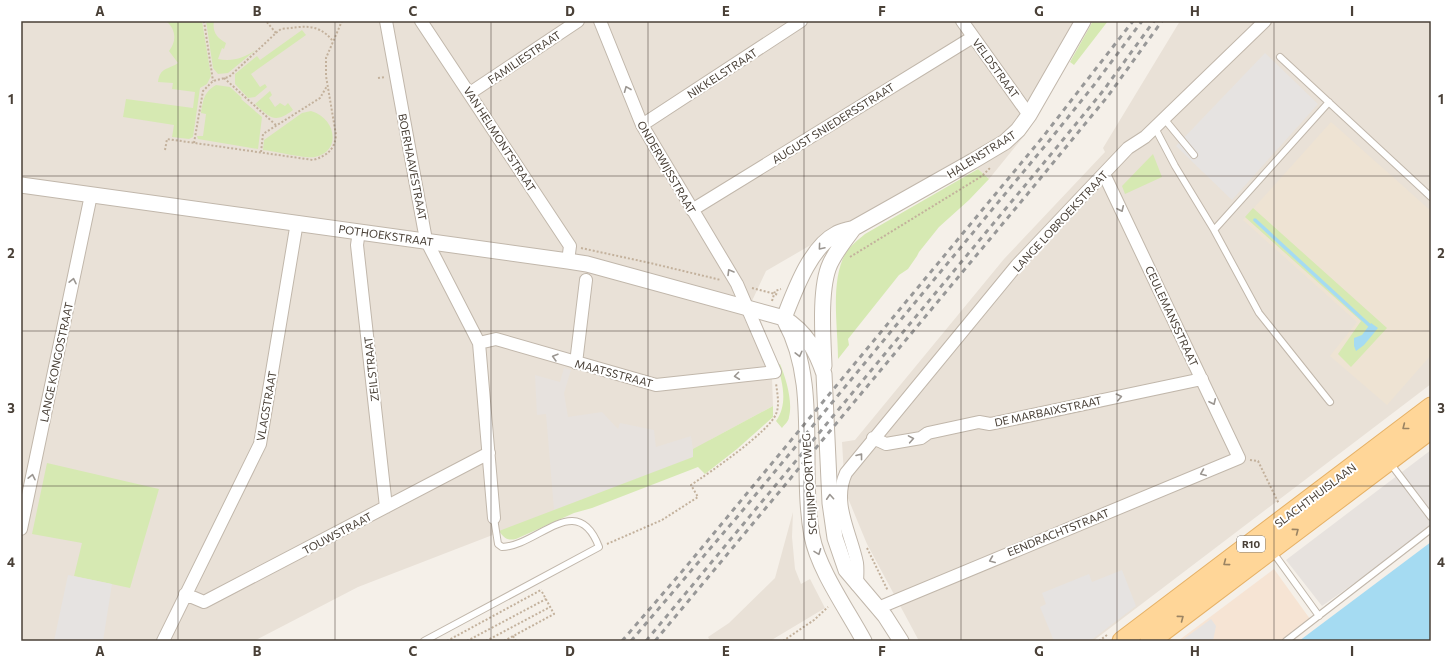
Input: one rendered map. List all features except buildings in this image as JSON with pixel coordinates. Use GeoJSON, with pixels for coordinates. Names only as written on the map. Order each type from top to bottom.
{"type":"FeatureCollection","features":[{"type":"Feature","properties":{"kind":"main road","name":"SLACHTHUISLAAN"},"geometry":{"type":"LineString","coordinates":[[1122,641],[1431,407]]}},
{"type":"Feature","properties":{"kind":"main road","name":"SLACHTHUISLAAN"},"geometry":{"type":"LineString","coordinates":[[1150,641],[1431,429]]}},
{"type":"Feature","properties":{"kind":"street","name":"VAN HELMONTSTRAAT"},"geometry":{"type":"LineString","coordinates":[[421,21],[570,246]]}},
{"type":"Feature","properties":{"kind":"street","name":"FAMILIESTRAAT"},"geometry":{"type":"LineString","coordinates":[[470,93],[578,21]]}},
{"type":"Feature","properties":{"kind":"street","name":"ONDERWIJSSTRAAT"},"geometry":{"type":"LineString","coordinates":[[600,21],[642,126],[737,284],[747,307]]}},
{"type":"Feature","properties":{"kind":"street","name":"NIKKELSTRAAT"},"geometry":{"type":"LineString","coordinates":[[642,126],[801,21]]}},
{"type":"Feature","properties":{"kind":"street","name":"VELDSTRAAT"},"geometry":{"type":"LineString","coordinates":[[962,21],[1029,115]]}},
{"type":"Feature","properties":{"kind":"street","name":"HALENSTRAAT"},"geometry":{"type":"LineString","coordinates":[[784,318],[812,259],[821,247],[836,234],[854,228],[1005,142],[1018,130],[1029,115],[1083,21]]}},
{"type":"Feature","properties":{"kind":"street","name":"LANGE LOBROEKSTRAAT"},"geometry":{"type":"LineString","coordinates":[[873,438],[1017,265],[1128,148],[1145,137],[1155,128],[1265,21]]}},
{"type":"Feature","properties":{"kind":"street","name":"BOERHAAVESTRAAT"},"geometry":{"type":"LineString","coordinates":[[389,23],[426,240],[479,343],[494,518]]}},
{"type":"Feature","properties":{"kind":"street","name":"AUGUST SNIEDERSSTRAAT"},"geometry":{"type":"LineString","coordinates":[[692,210],[973,37]]}},
{"type":"Feature","properties":{"kind":"street","name":"CEULEMANSSTRAAT"},"geometry":{"type":"LineString","coordinates":[[1104,174],[1239,458]]}},
{"type":"Feature","properties":{"kind":"street","name":"POTHOEKSTRAAT"},"geometry":{"type":"LineString","coordinates":[[21,185],[426,240],[587,264],[747,307]]}},
{"type":"Feature","properties":{"kind":"street","name":"LANGE KONGOSTRAAT"},"geometry":{"type":"LineString","coordinates":[[21,529],[91,195]]}},
{"type":"Feature","properties":{"kind":"street","name":"VLAGSTRAAT"},"geometry":{"type":"LineString","coordinates":[[163,641],[260,444],[297,222]]}},
{"type":"Feature","properties":{"kind":"street","name":"HALENSTRAAT"},"geometry":{"type":"LineString","coordinates":[[824,374],[823,315],[826,279],[832,260],[854,228]]}},
{"type":"Feature","properties":{"kind":"street","name":"ZEILSTRAAT"},"geometry":{"type":"LineString","coordinates":[[359,231],[357,244],[386,507]]}},
{"type":"Feature","properties":{"kind":"street"},"geometry":{"type":"LineString","coordinates":[[568,261],[570,246]]}},
{"type":"Feature","properties":{"kind":"street"},"geometry":{"type":"LineString","coordinates":[[576,363],[586,280]]}},
{"type":"Feature","properties":{"kind":"street"},"geometry":{"type":"LineString","coordinates":[[747,307],[775,372]]}},
{"type":"Feature","properties":{"kind":"street","name":"SCHIJNPOORTWEG"},"geometry":{"type":"LineString","coordinates":[[747,307],[784,318],[798,327],[807,337],[818,357],[824,374],[832,520],[835,538],[846,570],[857,585],[878,608],[901,641]]}},
{"type":"Feature","properties":{"kind":"street","name":"SCHIJNPOORTWEG"},"geometry":{"type":"LineString","coordinates":[[784,318],[799,351],[804,381],[807,479],[812,537],[824,569],[864,641]]}},
{"type":"Feature","properties":{"kind":"street","name":"MAATSSTRAAT"},"geometry":{"type":"LineString","coordinates":[[479,343],[496,340],[656,385],[775,372]]}},
{"type":"Feature","properties":{"kind":"street","name":"DE MARBAIXSTRAAT"},"geometry":{"type":"LineString","coordinates":[[873,438],[886,444],[921,438],[928,433],[979,422],[990,424],[1202,379]]}},
{"type":"Feature","properties":{"kind":"street"},"geometry":{"type":"LineString","coordinates":[[857,585],[857,564],[842,512],[841,488],[846,473],[873,438]]}},
{"type":"Feature","properties":{"kind":"street","name":"TOUWSTRAAT"},"geometry":{"type":"LineString","coordinates":[[185,594],[204,602],[489,453]]}},
{"type":"Feature","properties":{"kind":"street","name":"EENDRACHTSTRAAT"},"geometry":{"type":"LineString","coordinates":[[878,608],[1239,458]]}},
{"type":"Feature","properties":{"kind":"lane"},"geometry":{"type":"LineString","coordinates":[[1280,57],[1431,197]]}},
{"type":"Feature","properties":{"kind":"lane"},"geometry":{"type":"LineString","coordinates":[[1214,230],[1329,102]]}},
{"type":"Feature","properties":{"kind":"lane"},"geometry":{"type":"LineString","coordinates":[[1166,121],[1194,155]]}},
{"type":"Feature","properties":{"kind":"lane"},"geometry":{"type":"LineString","coordinates":[[1155,128],[1175,166],[1214,230],[1259,313],[1330,402]]}},
{"type":"Feature","properties":{"kind":"lane"},"geometry":{"type":"LineString","coordinates":[[1389,462],[1431,517]]}},
{"type":"Feature","properties":{"kind":"lane"},"geometry":{"type":"LineString","coordinates":[[424,641],[599,547],[592,530],[577,522],[568,521],[559,523],[514,545],[502,547],[498,544],[494,518]]}},
{"type":"Feature","properties":{"kind":"lane"},"geometry":{"type":"LineString","coordinates":[[1286,641],[1431,529]]}},
{"type":"Feature","properties":{"kind":"lane"},"geometry":{"type":"LineString","coordinates":[[1271,549],[1280,559],[1319,616]]}},
{"type":"Feature","properties":{"kind":"path"},"geometry":{"type":"LineString","coordinates":[[204,21],[203,25],[213,81]]}},
{"type":"Feature","properties":{"kind":"path"},"geometry":{"type":"LineString","coordinates":[[266,21],[276,33]]}},
{"type":"Feature","properties":{"kind":"path"},"geometry":{"type":"LineString","coordinates":[[166,150],[167,139],[313,160],[328,154],[335,142],[336,134],[327,85],[326,58],[332,40],[342,21]]}},
{"type":"Feature","properties":{"kind":"path"},"geometry":{"type":"LineString","coordinates":[[194,143],[203,92],[213,81],[229,77],[280,29],[312,27],[320,29],[332,40]]}},
{"type":"Feature","properties":{"kind":"path"},"geometry":{"type":"LineString","coordinates":[[224,78],[276,126]]}},
{"type":"Feature","properties":{"kind":"path"},"geometry":{"type":"LineString","coordinates":[[260,152],[263,134],[320,98],[327,85]]}},
{"type":"Feature","properties":{"kind":"path"},"geometry":{"type":"LineString","coordinates":[[570,246],[650,262],[779,295],[791,301]]}},
{"type":"Feature","properties":{"kind":"path"},"geometry":{"type":"LineString","coordinates":[[775,291],[779,291],[782,287]]}},
{"type":"Feature","properties":{"kind":"path"},"geometry":{"type":"LineString","coordinates":[[599,547],[657,522],[698,497],[691,486],[739,451],[774,418],[778,408],[775,372]]}},
{"type":"Feature","properties":{"kind":"path"},"geometry":{"type":"LineString","coordinates":[[1239,458],[1258,461],[1280,506]]}},
{"type":"Feature","properties":{"kind":"path"},"geometry":{"type":"LineString","coordinates":[[504,641],[554,614],[536,581]]}},
{"type":"Feature","properties":{"kind":"path"},"geometry":{"type":"LineString","coordinates":[[447,641],[542,590]]}},
{"type":"Feature","properties":{"kind":"path"},"geometry":{"type":"LineString","coordinates":[[467,641],[546,599]]}},
{"type":"Feature","properties":{"kind":"path"},"geometry":{"type":"LineString","coordinates":[[783,641],[814,620],[829,606]]}},
{"type":"Feature","properties":{"kind":"path"},"geometry":{"type":"LineString","coordinates":[[486,641],[550,607]]}},
{"type":"Feature","properties":{"kind":"path"},"geometry":{"type":"LineString","coordinates":[[514,636],[516,641]]}},
{"type":"Feature","properties":{"kind":"shaded area"},"geometry":{"type":"Polygon","coordinates":[[[21,21],[1093,21],[1028,131],[989,179],[964,156],[766,271],[744,318],[772,378],[773,406],[710,440],[694,457],[358,587],[254,641],[21,641],[21,21]]]}},
{"type":"Feature","properties":{"kind":"shaded area"},"geometry":{"type":"Polygon","coordinates":[[[1180,21],[1431,21],[1431,384],[1093,641],[919,641],[867,544],[845,491],[842,442],[855,440],[1004,259],[1105,152],[1103,148],[1180,21]]]}},
{"type":"Feature","properties":{"kind":"shaded area"},"geometry":{"type":"Polygon","coordinates":[[[1265,53],[1318,104],[1232,200],[1176,146],[1265,53]]]}},
{"type":"Feature","properties":{"kind":"shaded area"},"geometry":{"type":"Polygon","coordinates":[[[1331,122],[1431,211],[1431,355],[1387,405],[1330,356],[1357,322],[1243,220],[1331,122]]]}},
{"type":"Feature","properties":{"kind":"shaded area"},"geometry":{"type":"Polygon","coordinates":[[[564,368],[571,370],[564,393],[568,417],[602,412],[618,429],[620,423],[654,430],[656,447],[691,436],[694,457],[554,510],[546,414],[537,415],[535,375],[560,382],[564,368]]]}},
{"type":"Feature","properties":{"kind":"shaded area"},"geometry":{"type":"Polygon","coordinates":[[[1431,450],[1431,529],[1322,606],[1286,560],[1431,450]]]}},
{"type":"Feature","properties":{"kind":"shaded area"},"geometry":{"type":"Polygon","coordinates":[[[793,512],[792,537],[795,569],[801,584],[810,579],[825,608],[770,641],[710,641],[708,637],[729,623],[775,578],[793,512]]]}},
{"type":"Feature","properties":{"kind":"shaded area"},"geometry":{"type":"Polygon","coordinates":[[[1274,569],[1310,619],[1282,641],[1178,641],[1274,569]]]}},
{"type":"Feature","properties":{"kind":"shaded area"},"geometry":{"type":"Polygon","coordinates":[[[1122,570],[1136,606],[1090,641],[1054,641],[1040,607],[1046,604],[1042,593],[1089,574],[1092,582],[1122,570]]]}},
{"type":"Feature","properties":{"kind":"shaded area"},"geometry":{"type":"Polygon","coordinates":[[[68,575],[112,584],[103,641],[54,641],[68,575]]]}},
{"type":"Feature","properties":{"kind":"shaded area"},"geometry":{"type":"Polygon","coordinates":[[[1211,619],[1216,626],[1213,641],[1181,641],[1211,619]]]}},
{"type":"Feature","properties":{"kind":"green space"},"geometry":{"type":"Polygon","coordinates":[[[166,21],[202,21],[211,76],[207,84],[200,88],[193,137],[189,139],[172,137],[174,125],[123,117],[126,99],[193,108],[195,92],[172,89],[173,83],[158,82],[163,71],[178,63],[169,51],[172,47],[174,35],[172,28],[166,21]]]}},
{"type":"Feature","properties":{"kind":"green space"},"geometry":{"type":"Polygon","coordinates":[[[206,21],[214,21],[216,34],[226,43],[224,49],[222,48],[218,59],[228,60],[238,58],[248,55],[257,49],[228,73],[218,74],[213,68],[206,21]]]}},
{"type":"Feature","properties":{"kind":"green space"},"geometry":{"type":"Polygon","coordinates":[[[1093,21],[1108,21],[1074,65],[1070,62],[1093,21]]]}},
{"type":"Feature","properties":{"kind":"green space"},"geometry":{"type":"Polygon","coordinates":[[[302,30],[306,35],[251,74],[260,87],[265,84],[267,87],[255,97],[248,98],[235,84],[235,74],[257,56],[260,60],[302,30]]]}},
{"type":"Feature","properties":{"kind":"green space"},"geometry":{"type":"Polygon","coordinates":[[[216,85],[230,87],[242,98],[241,99],[262,117],[258,149],[198,139],[197,136],[203,136],[206,114],[201,113],[203,100],[209,90],[216,85]]]}},
{"type":"Feature","properties":{"kind":"green space"},"geometry":{"type":"Polygon","coordinates":[[[270,91],[272,95],[269,98],[275,107],[280,103],[285,106],[288,103],[293,110],[282,117],[277,118],[273,118],[265,113],[255,104],[270,91]]]}},
{"type":"Feature","properties":{"kind":"green space"},"geometry":{"type":"Polygon","coordinates":[[[311,111],[326,120],[330,127],[332,142],[324,154],[310,157],[263,150],[264,140],[302,113],[311,111]]]}},
{"type":"Feature","properties":{"kind":"green space"},"geometry":{"type":"Polygon","coordinates":[[[1153,154],[1162,177],[1125,194],[1122,186],[1153,154]]]}},
{"type":"Feature","properties":{"kind":"green space"},"geometry":{"type":"Polygon","coordinates":[[[978,169],[989,179],[969,200],[939,227],[919,252],[908,269],[899,275],[848,339],[849,345],[838,359],[836,292],[840,266],[847,251],[865,234],[978,169]]]}},
{"type":"Feature","properties":{"kind":"green space"},"geometry":{"type":"Polygon","coordinates":[[[1253,208],[1387,328],[1351,367],[1338,354],[1361,321],[1245,217],[1253,208]]]}},
{"type":"Feature","properties":{"kind":"green space"},"geometry":{"type":"Polygon","coordinates":[[[780,364],[787,383],[790,404],[789,418],[782,428],[776,421],[780,414],[783,401],[781,379],[777,365],[780,364]]]}},
{"type":"Feature","properties":{"kind":"green space"},"geometry":{"type":"Polygon","coordinates":[[[773,406],[773,417],[737,449],[705,474],[698,467],[592,508],[574,513],[516,539],[510,540],[499,531],[693,457],[693,449],[773,406]]]}},
{"type":"Feature","properties":{"kind":"green space"},"geometry":{"type":"Polygon","coordinates":[[[47,463],[159,489],[130,588],[74,576],[82,543],[32,534],[47,463]]]}},
{"type":"Feature","properties":{"kind":"water"},"geometry":{"type":"Polygon","coordinates":[[[1371,323],[1378,328],[1364,345],[1356,351],[1354,346],[1354,338],[1362,335],[1371,323]]]}},
{"type":"Feature","properties":{"kind":"water"},"geometry":{"type":"Polygon","coordinates":[[[1431,542],[1431,641],[1299,641],[1431,542]]]}},
{"type":"Feature","properties":{"kind":"waterway"},"geometry":{"type":"LineString","coordinates":[[1255,220],[1369,325]]}},
{"type":"Feature","properties":{"kind":"railway"},"geometry":{"type":"LineString","coordinates":[[622,641],[685,568],[1042,138],[1133,21]]}},
{"type":"Feature","properties":{"kind":"railway"},"geometry":{"type":"LineString","coordinates":[[631,641],[738,516],[1049,141],[1094,85],[1142,21]]}},
{"type":"Feature","properties":{"kind":"railway"},"geometry":{"type":"LineString","coordinates":[[646,641],[1103,91],[1154,21]]}},
{"type":"Feature","properties":{"kind":"railway"},"geometry":{"type":"LineString","coordinates":[[655,641],[1108,96],[1162,21]]}}]}
